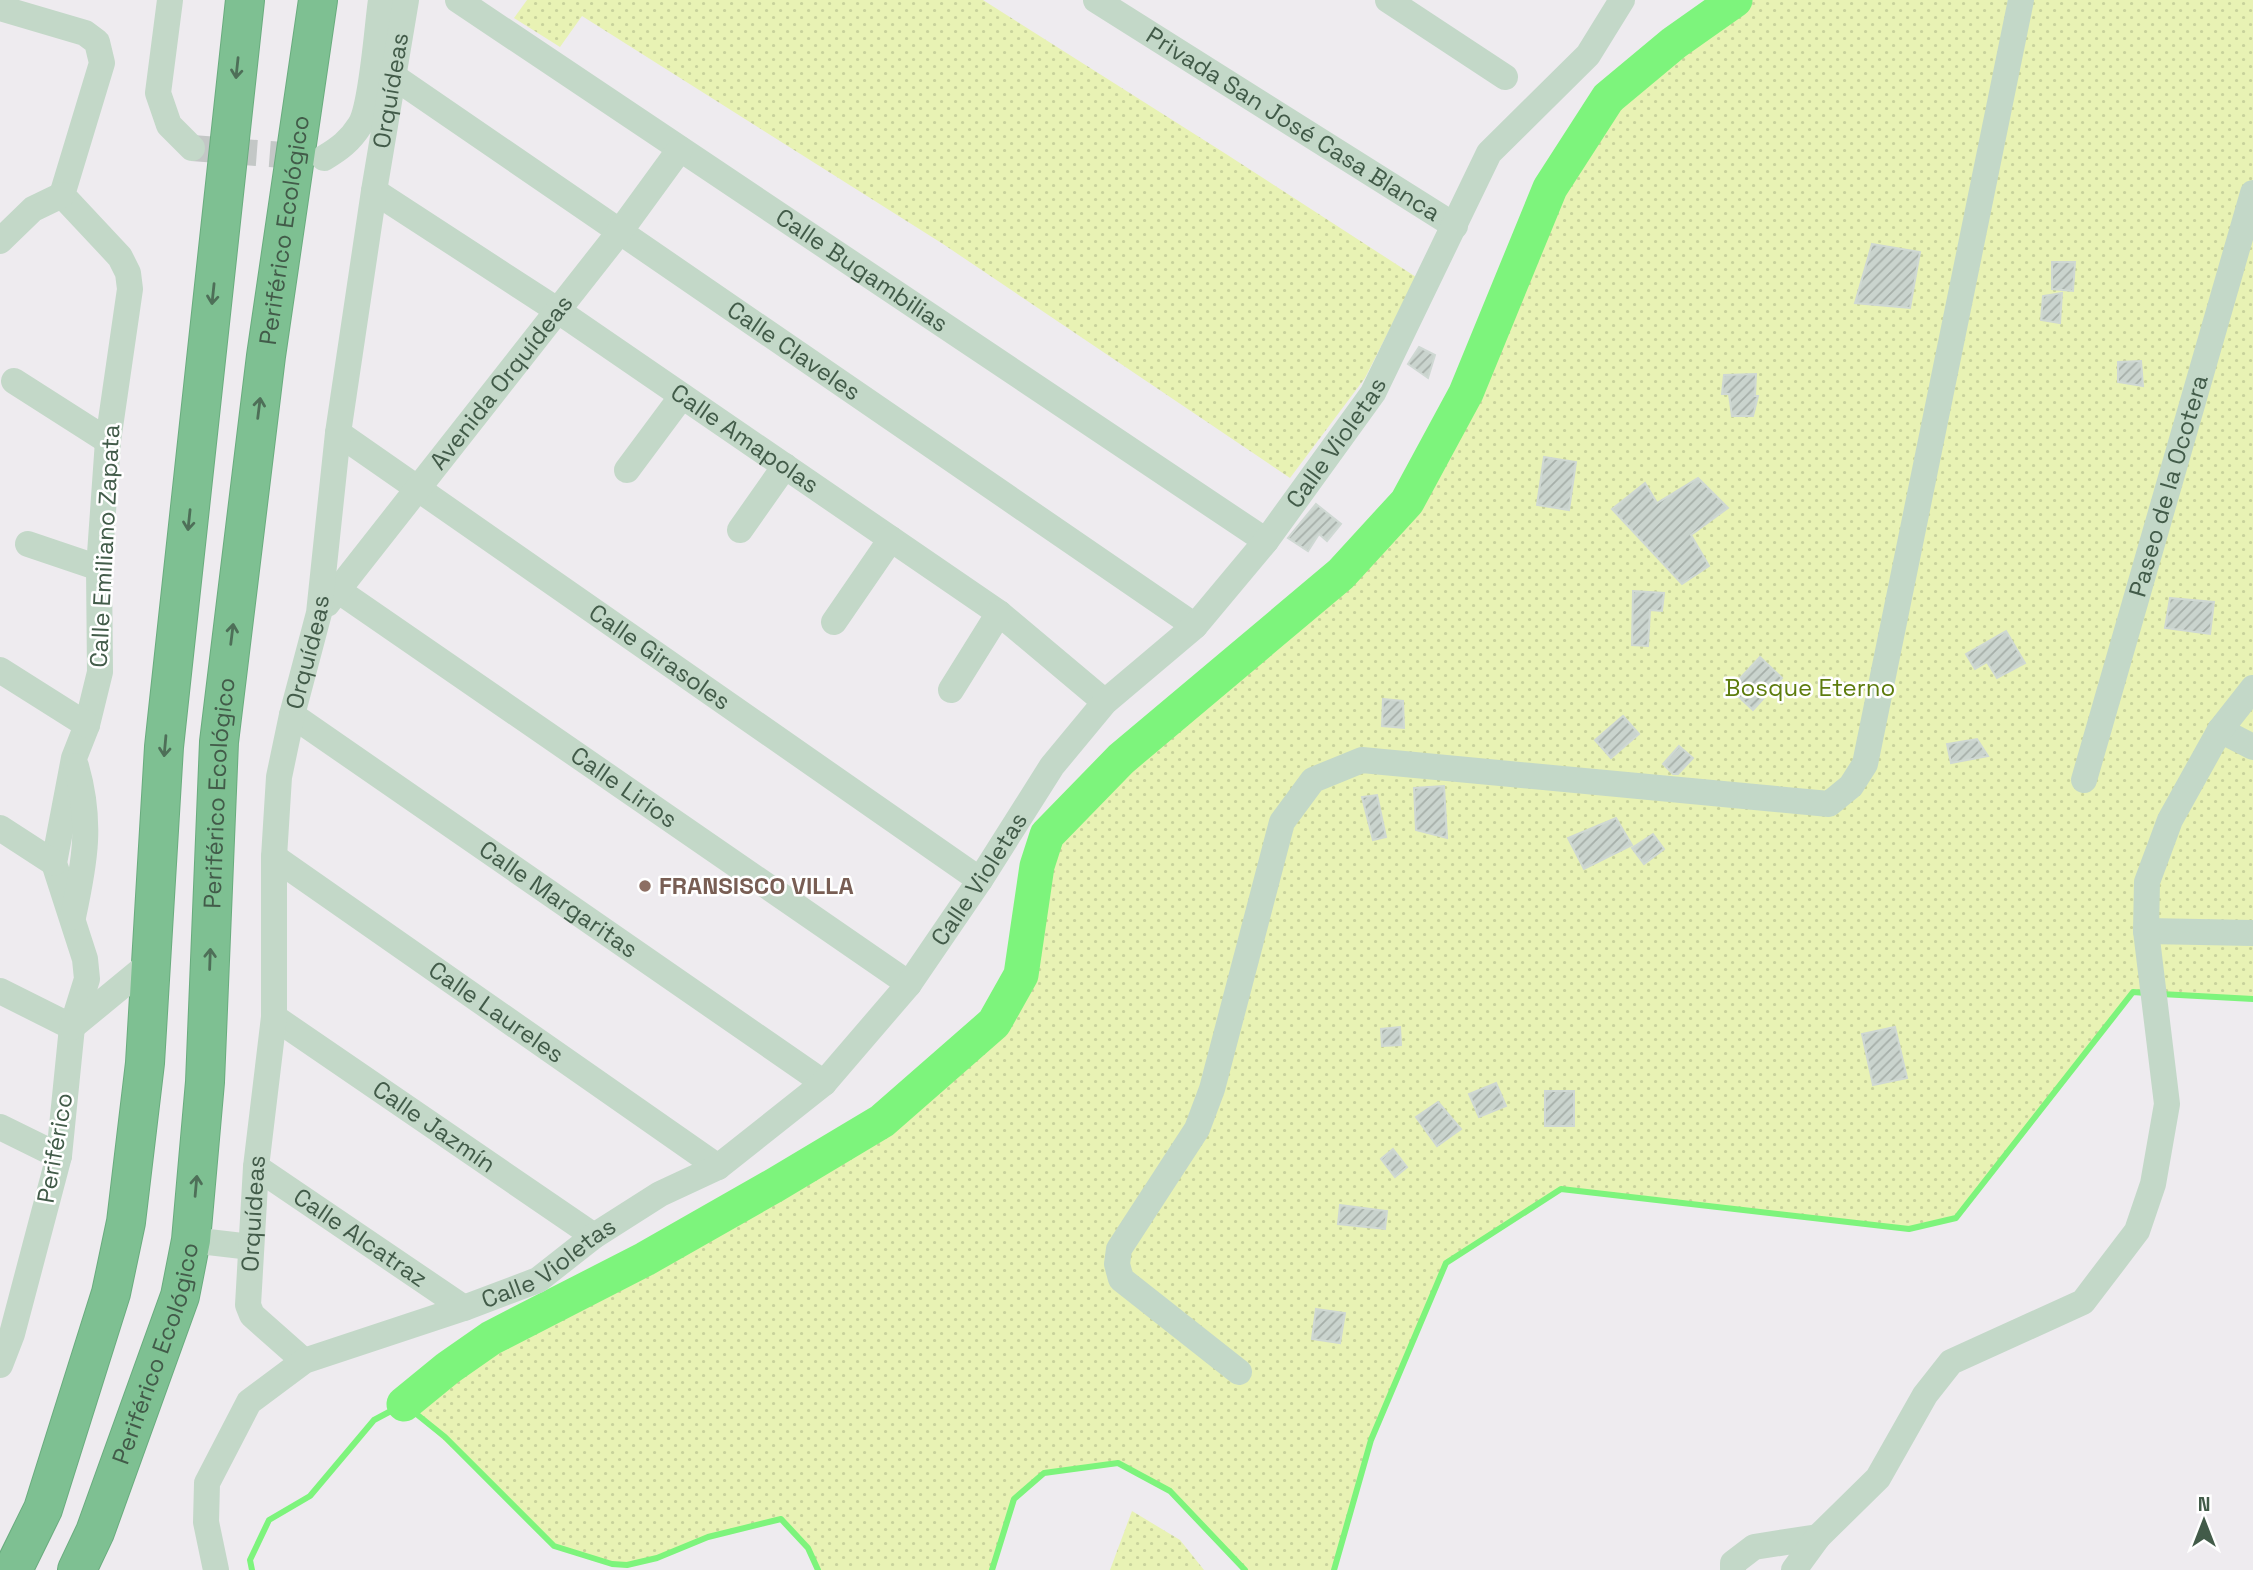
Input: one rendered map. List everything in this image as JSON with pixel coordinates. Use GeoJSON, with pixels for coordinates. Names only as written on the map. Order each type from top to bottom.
{"type":"FeatureCollection","features":[{"type":"Feature","properties":{"kind":"highway"},"geometry":{"type":"LineString","coordinates":[[12,1570],[43,1509],[111,1293],[126,1222],[145,1063],[164,747],[245,0]]}},
{"type":"Feature","properties":{"kind":"highway","name":"Periférico Ecológico"},"geometry":{"type":"LineString","coordinates":[[77,1570],[95,1532],[180,1296],[191,1240],[205,1082],[219,742],[266,356],[318,0]]}},
{"type":"Feature","properties":{"kind":"street"},"geometry":{"type":"LineString","coordinates":[[170,0],[158,93],[169,125],[192,148]]}},
{"type":"Feature","properties":{"kind":"street"},"geometry":{"type":"LineString","coordinates":[[324,158],[344,147],[362,123],[381,0]]}},
{"type":"Feature","properties":{"kind":"street","name":"Orquídeas"},"geometry":{"type":"LineString","coordinates":[[304,1361],[252,1315],[248,1305],[256,1167],[274,1017],[274,857],[279,777],[319,613],[338,433],[406,0]]}},
{"type":"Feature","properties":{"kind":"street","name":"Calle Bugambilias"},"geometry":{"type":"LineString","coordinates":[[458,0],[1266,541]]}},
{"type":"Feature","properties":{"kind":"street","name":"Privada San José Casa Blanca"},"geometry":{"type":"LineString","coordinates":[[1096,0],[1455,226]]}},
{"type":"Feature","properties":{"kind":"street"},"geometry":{"type":"LineString","coordinates":[[1388,0],[1505,77]]}},
{"type":"Feature","properties":{"kind":"street","name":"Calle Violetas"},"geometry":{"type":"LineString","coordinates":[[216,1570],[206,1522],[207,1483],[249,1402],[304,1361],[464,1308],[538,1280],[594,1236],[660,1194],[718,1167],[824,1083],[909,984],[980,880],[1052,766],[1105,702],[1195,626],[1266,541],[1373,393],[1489,153],[1588,55],[1622,0]]}},
{"type":"Feature","properties":{"kind":"street"},"geometry":{"type":"LineString","coordinates":[[1239,1372],[1121,1279],[1117,1264],[1119,1249],[1197,1129],[1212,1089],[1282,822],[1313,780],[1362,760],[1829,804],[1851,786],[1865,764],[2021,0]]}},
{"type":"Feature","properties":{"kind":"street"},"geometry":{"type":"LineString","coordinates":[[0,8],[85,33],[97,42],[102,63],[62,195],[33,209],[5,230]]}},
{"type":"Feature","properties":{"kind":"street","name":"Calle Claveles"},"geometry":{"type":"LineString","coordinates":[[393,76],[1195,626]]}},
{"type":"Feature","properties":{"kind":"street","name":"Avenida Orquídeas"},"geometry":{"type":"LineString","coordinates":[[319,613],[621,230],[680,149]]}},
{"type":"Feature","properties":{"kind":"street","name":"Calle Amapolas"},"geometry":{"type":"LineString","coordinates":[[374,191],[557,310],[999,613],[1105,702]]}},
{"type":"Feature","properties":{"kind":"street","name":"Paseo de la Ocotera"},"geometry":{"type":"LineString","coordinates":[[2084,780],[2253,193]]}},
{"type":"Feature","properties":{"kind":"street","name":"Calle Emiliano Zapata"},"geometry":{"type":"LineString","coordinates":[[62,195],[120,257],[128,273],[130,289],[108,441],[99,568],[100,672],[87,725],[74,758],[54,863],[85,959],[87,979],[72,1027]]}},
{"type":"Feature","properties":{"kind":"street"},"geometry":{"type":"LineString","coordinates":[[14,381],[108,441]]}},
{"type":"Feature","properties":{"kind":"street"},"geometry":{"type":"LineString","coordinates":[[627,470],[682,396]]}},
{"type":"Feature","properties":{"kind":"street","name":"Calle Girasoles"},"geometry":{"type":"LineString","coordinates":[[338,433],[980,880]]}},
{"type":"Feature","properties":{"kind":"street"},"geometry":{"type":"LineString","coordinates":[[740,530],[785,466]]}},
{"type":"Feature","properties":{"kind":"street"},"geometry":{"type":"LineString","coordinates":[[834,622],[891,539]]}},
{"type":"Feature","properties":{"kind":"street"},"geometry":{"type":"LineString","coordinates":[[28,544],[99,568]]}},
{"type":"Feature","properties":{"kind":"street","name":"Calle Lirios"},"geometry":{"type":"LineString","coordinates":[[339,591],[909,984]]}},
{"type":"Feature","properties":{"kind":"street"},"geometry":{"type":"LineString","coordinates":[[951,690],[999,613]]}},
{"type":"Feature","properties":{"kind":"street"},"geometry":{"type":"LineString","coordinates":[[0,670],[87,725]]}},
{"type":"Feature","properties":{"kind":"street"},"geometry":{"type":"LineString","coordinates":[[1794,1570],[1818,1537],[1878,1478],[1925,1395],[1951,1363],[2083,1302],[2137,1231],[2153,1184],[2167,1104],[2146,931],[2147,882],[2170,820],[2220,730],[2253,688]]}},
{"type":"Feature","properties":{"kind":"street","name":"Calle Margaritas"},"geometry":{"type":"LineString","coordinates":[[292,715],[824,1083]]}},
{"type":"Feature","properties":{"kind":"street"},"geometry":{"type":"LineString","coordinates":[[2220,730],[2253,747]]}},
{"type":"Feature","properties":{"kind":"street"},"geometry":{"type":"LineString","coordinates":[[73,919],[81,880],[87,817],[85,795],[74,758]]}},
{"type":"Feature","properties":{"kind":"street"},"geometry":{"type":"LineString","coordinates":[[0,828],[54,863]]}},
{"type":"Feature","properties":{"kind":"street","name":"Calle Laureles"},"geometry":{"type":"LineString","coordinates":[[274,857],[718,1167]]}},
{"type":"Feature","properties":{"kind":"street"},"geometry":{"type":"LineString","coordinates":[[2146,931],[2253,933]]}},
{"type":"Feature","properties":{"kind":"street"},"geometry":{"type":"LineString","coordinates":[[0,991],[72,1027],[151,962]]}},
{"type":"Feature","properties":{"kind":"street","name":"Calle Jazmín"},"geometry":{"type":"LineString","coordinates":[[274,1017],[594,1236]]}},
{"type":"Feature","properties":{"kind":"street","name":"Periférico"},"geometry":{"type":"LineString","coordinates":[[0,1365],[12,1334],[59,1156],[72,1027]]}},
{"type":"Feature","properties":{"kind":"street"},"geometry":{"type":"LineString","coordinates":[[0,1127],[59,1156]]}},
{"type":"Feature","properties":{"kind":"street","name":"Calle Alcatraz"},"geometry":{"type":"LineString","coordinates":[[256,1167],[464,1308]]}},
{"type":"Feature","properties":{"kind":"street"},"geometry":{"type":"LineString","coordinates":[[191,1240],[251,1247]]}},
{"type":"Feature","properties":{"kind":"street"},"geometry":{"type":"LineString","coordinates":[[1733,1570],[1733,1563],[1754,1547],[1818,1537]]}},
{"type":"Feature","properties":{"kind":"green space"},"geometry":{"type":"Polygon","coordinates":[[[527,0],[983,0],[1416,277],[1365,378],[1290,478],[943,244],[582,16],[560,47],[514,18],[527,0]]]}},
{"type":"Feature","properties":{"kind":"green space","name":"Bosque Eterno"},"geometry":{"type":"Polygon","coordinates":[[[1735,0],[2253,0],[2253,999],[2133,993],[1956,1218],[1909,1229],[1561,1189],[1446,1263],[1371,1440],[1334,1570],[1245,1570],[1170,1491],[1118,1463],[1044,1473],[1014,1499],[992,1570],[818,1570],[808,1548],[781,1519],[708,1537],[657,1558],[627,1565],[612,1564],[554,1546],[522,1512],[404,1404],[491,1338],[645,1259],[882,1121],[994,1023],[1021,975],[1037,866],[1047,835],[1121,759],[1341,574],[1407,502],[1466,393],[1550,188],[1608,98],[1674,43],[1735,0]]]}},
{"type":"Feature","properties":{"kind":"green space"},"geometry":{"type":"Polygon","coordinates":[[[1132,1511],[1180,1540],[1204,1570],[1110,1570],[1132,1511]]]}},
{"type":"Feature","properties":{"kind":"building"},"geometry":{"type":"Polygon","coordinates":[[[1872,244],[1920,252],[1910,308],[1855,303],[1872,244]]]}},
{"type":"Feature","properties":{"kind":"building"},"geometry":{"type":"Polygon","coordinates":[[[2052,262],[2075,262],[2073,291],[2052,289],[2052,262]]]}},
{"type":"Feature","properties":{"kind":"building"},"geometry":{"type":"Polygon","coordinates":[[[2062,293],[2060,323],[2041,320],[2043,296],[2062,293]]]}},
{"type":"Feature","properties":{"kind":"building"},"geometry":{"type":"Polygon","coordinates":[[[1419,347],[1435,355],[1428,378],[1408,364],[1419,347]]]}},
{"type":"Feature","properties":{"kind":"building"},"geometry":{"type":"Polygon","coordinates":[[[2141,361],[2143,386],[2118,382],[2118,362],[2141,361]]]}},
{"type":"Feature","properties":{"kind":"building"},"geometry":{"type":"Polygon","coordinates":[[[1756,374],[1755,396],[1758,396],[1753,416],[1732,416],[1729,394],[1722,394],[1724,375],[1756,374]]]}},
{"type":"Feature","properties":{"kind":"building"},"geometry":{"type":"Polygon","coordinates":[[[1544,457],[1576,462],[1569,510],[1537,505],[1544,457]]]}},
{"type":"Feature","properties":{"kind":"building"},"geometry":{"type":"Polygon","coordinates":[[[1698,478],[1728,508],[1691,535],[1709,566],[1682,584],[1612,509],[1645,483],[1657,503],[1698,478]]]}},
{"type":"Feature","properties":{"kind":"building"},"geometry":{"type":"Polygon","coordinates":[[[1316,504],[1341,524],[1327,541],[1319,534],[1308,551],[1288,538],[1316,504]]]}},
{"type":"Feature","properties":{"kind":"building"},"geometry":{"type":"Polygon","coordinates":[[[1633,591],[1664,593],[1662,611],[1650,610],[1648,646],[1632,645],[1633,591]]]}},
{"type":"Feature","properties":{"kind":"building"},"geometry":{"type":"Polygon","coordinates":[[[2170,598],[2214,602],[2210,634],[2165,628],[2170,598]]]}},
{"type":"Feature","properties":{"kind":"building"},"geometry":{"type":"Polygon","coordinates":[[[2006,631],[2025,663],[1997,678],[1987,662],[1975,669],[1966,654],[2006,631]]]}},
{"type":"Feature","properties":{"kind":"building"},"geometry":{"type":"Polygon","coordinates":[[[1760,657],[1782,678],[1753,710],[1730,689],[1760,657]]]}},
{"type":"Feature","properties":{"kind":"building"},"geometry":{"type":"Polygon","coordinates":[[[1383,699],[1403,701],[1404,728],[1382,726],[1383,699]]]}},
{"type":"Feature","properties":{"kind":"building"},"geometry":{"type":"Polygon","coordinates":[[[1623,716],[1639,734],[1611,758],[1595,740],[1623,716]]]}},
{"type":"Feature","properties":{"kind":"building"},"geometry":{"type":"Polygon","coordinates":[[[1977,739],[1988,756],[1951,763],[1947,744],[1977,739]]]}},
{"type":"Feature","properties":{"kind":"building"},"geometry":{"type":"Polygon","coordinates":[[[1679,746],[1693,758],[1678,774],[1673,774],[1663,764],[1679,746]]]}},
{"type":"Feature","properties":{"kind":"building"},"geometry":{"type":"Polygon","coordinates":[[[1444,786],[1447,838],[1416,830],[1414,788],[1444,786]]]}},
{"type":"Feature","properties":{"kind":"building"},"geometry":{"type":"Polygon","coordinates":[[[1377,795],[1386,837],[1373,840],[1362,797],[1377,795]]]}},
{"type":"Feature","properties":{"kind":"building"},"geometry":{"type":"Polygon","coordinates":[[[1616,818],[1632,845],[1584,869],[1568,838],[1616,818]]]}},
{"type":"Feature","properties":{"kind":"building"},"geometry":{"type":"Polygon","coordinates":[[[1653,834],[1664,849],[1644,864],[1632,848],[1653,834]]]}},
{"type":"Feature","properties":{"kind":"building"},"geometry":{"type":"Polygon","coordinates":[[[1400,1027],[1401,1045],[1382,1046],[1381,1029],[1400,1027]]]}},
{"type":"Feature","properties":{"kind":"building"},"geometry":{"type":"Polygon","coordinates":[[[1895,1027],[1907,1078],[1873,1085],[1862,1034],[1895,1027]]]}},
{"type":"Feature","properties":{"kind":"building"},"geometry":{"type":"Polygon","coordinates":[[[1496,1083],[1506,1106],[1479,1117],[1469,1094],[1496,1083]]]}},
{"type":"Feature","properties":{"kind":"building"},"geometry":{"type":"Polygon","coordinates":[[[1545,1091],[1574,1091],[1574,1126],[1545,1126],[1545,1091]]]}},
{"type":"Feature","properties":{"kind":"building"},"geometry":{"type":"Polygon","coordinates":[[[1438,1102],[1461,1129],[1437,1146],[1416,1117],[1438,1102]]]}},
{"type":"Feature","properties":{"kind":"building"},"geometry":{"type":"Polygon","coordinates":[[[1393,1149],[1407,1167],[1395,1177],[1381,1159],[1393,1149]]]}},
{"type":"Feature","properties":{"kind":"building"},"geometry":{"type":"Polygon","coordinates":[[[1340,1205],[1387,1211],[1385,1229],[1338,1224],[1340,1205]]]}},
{"type":"Feature","properties":{"kind":"building"},"geometry":{"type":"Polygon","coordinates":[[[1316,1309],[1345,1313],[1340,1343],[1312,1339],[1316,1309]]]}},
{"type":"Feature","properties":{"kind":"waterway"},"geometry":{"type":"LineString","coordinates":[[404,1404],[491,1338],[645,1259],[882,1121],[994,1023],[1021,975],[1037,866],[1047,835],[1121,759],[1341,574],[1407,502],[1466,393],[1550,188],[1608,98],[1674,43],[1735,0]]}},
{"type":"Feature","properties":{"kind":"waterway"},"geometry":{"type":"LineString","coordinates":[[1334,1570],[1371,1440],[1446,1263],[1561,1189],[1909,1229],[1956,1218],[2133,992],[2146,993]]}},
{"type":"Feature","properties":{"kind":"waterway"},"geometry":{"type":"LineString","coordinates":[[2161,994],[2253,999]]}},
{"type":"Feature","properties":{"kind":"waterway"},"geometry":{"type":"LineString","coordinates":[[252,1570],[250,1560],[269,1520],[310,1496],[374,1420],[404,1404],[445,1437],[554,1546],[612,1564],[627,1565],[657,1558],[708,1537],[781,1519],[808,1548],[818,1570]]}},
{"type":"Feature","properties":{"kind":"waterway"},"geometry":{"type":"LineString","coordinates":[[992,1570],[1014,1499],[1044,1473],[1118,1463],[1170,1491],[1245,1570]]}},
{"type":"Feature","properties":{"kind":"tunnel"},"geometry":{"type":"LineString","coordinates":[[192,148],[309,157]]}},
{"type":"Feature","properties":{"kind":"place","name":"FRANSISCO VILLA"},"geometry":{"type":"Point","coordinates":[645,886]}}]}
